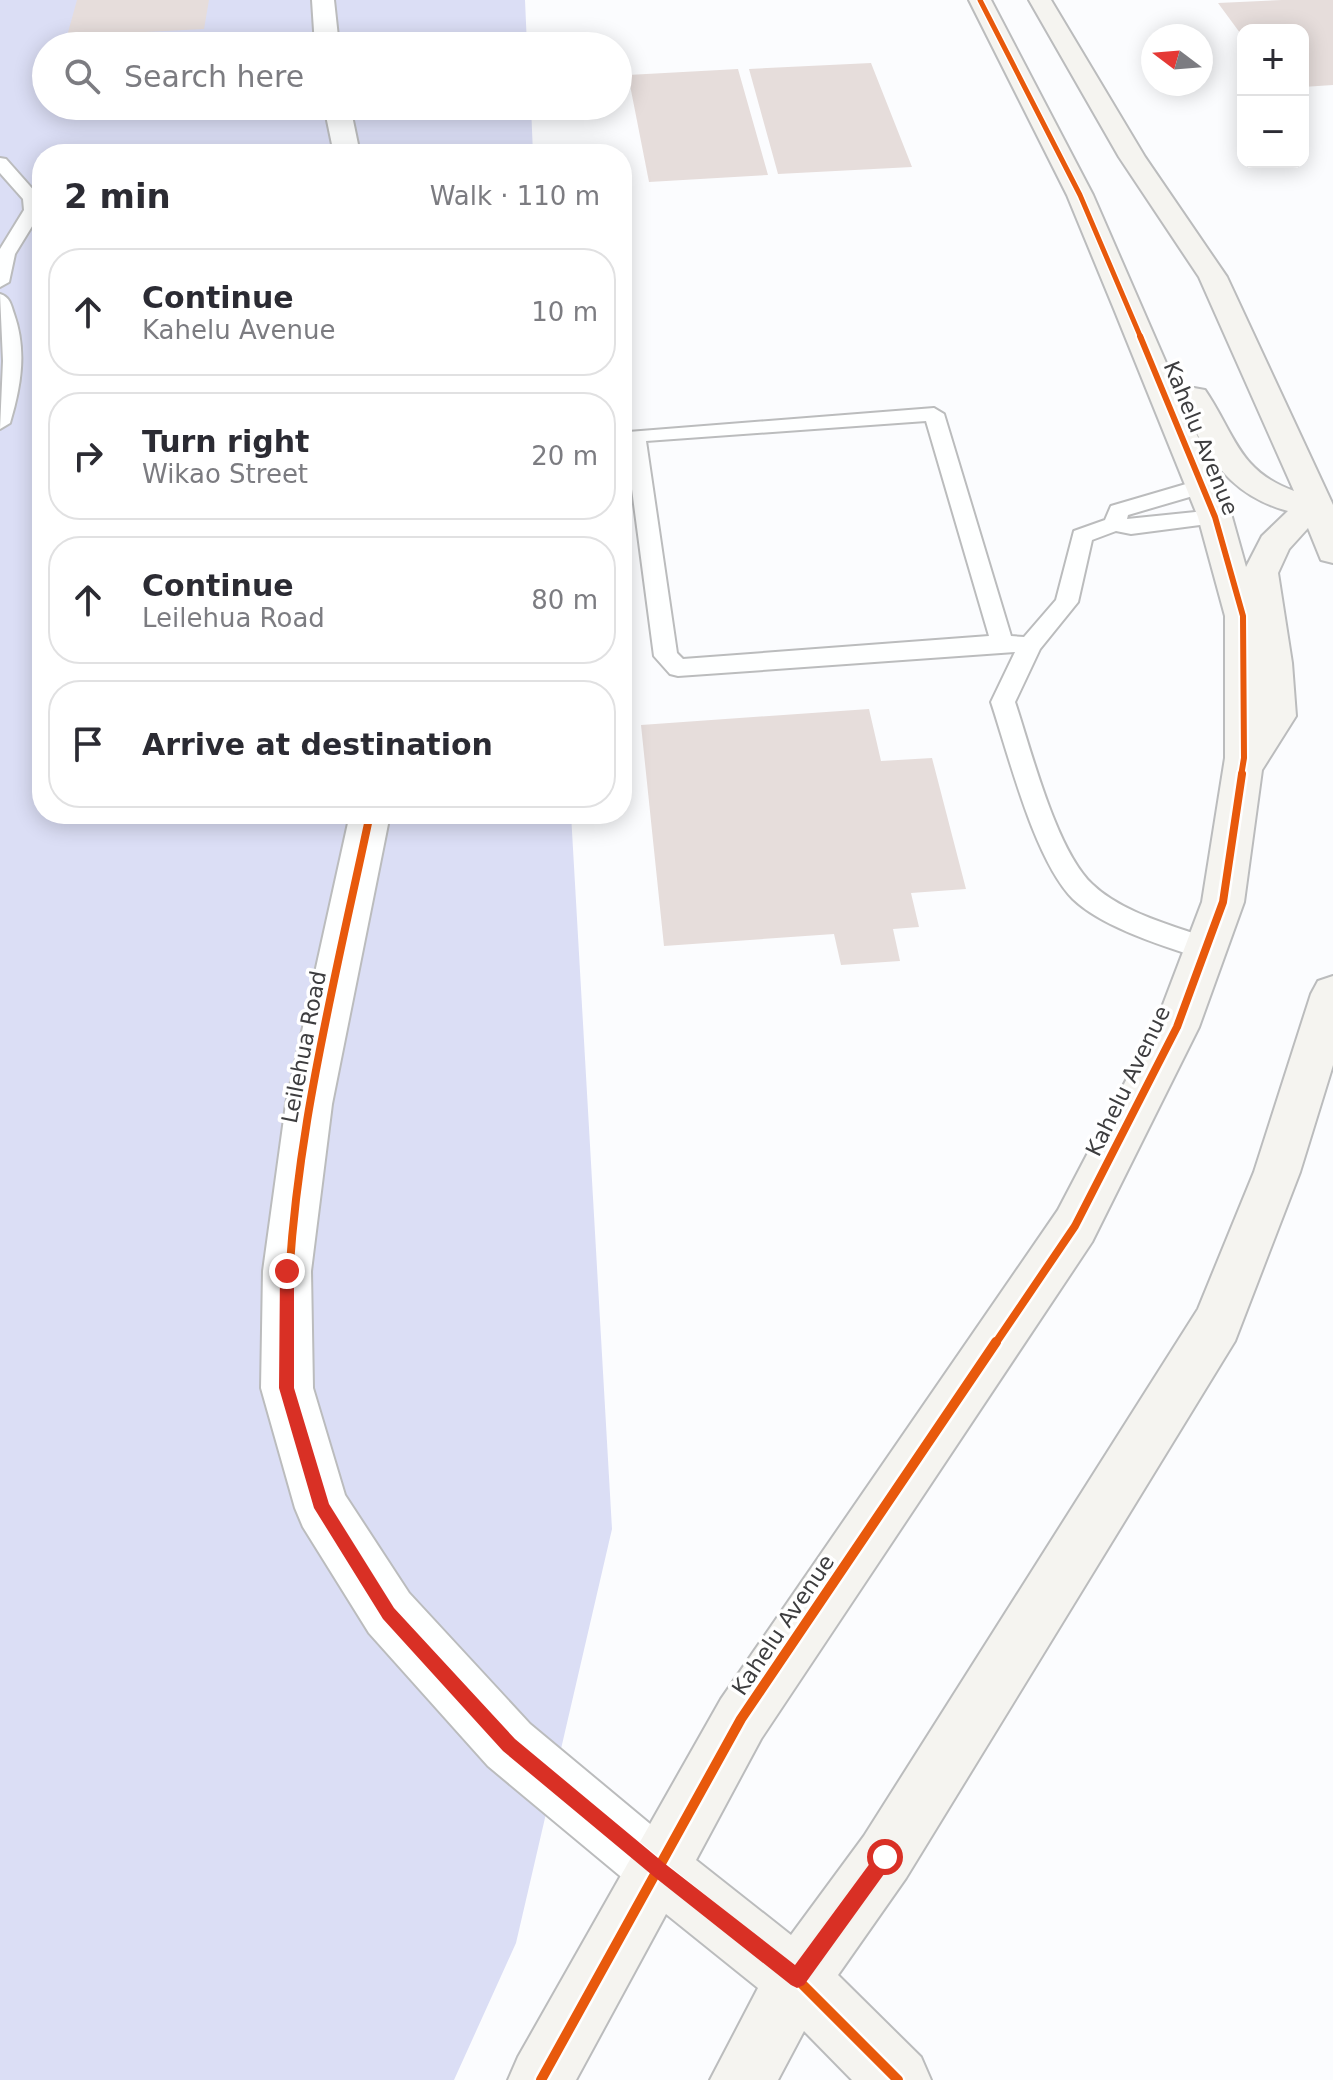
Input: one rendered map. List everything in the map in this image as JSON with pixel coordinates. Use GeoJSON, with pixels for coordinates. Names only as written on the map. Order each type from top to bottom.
{"type":"FeatureCollection","features":[{"type":"Feature","properties":{"kind":"street"},"geometry":{"type":"LineString","coordinates":[[323,0],[326,32]]}},
{"type":"Feature","properties":{"kind":"street","name":"Kahelu Avenue"},"geometry":{"type":"LineString","coordinates":[[541,2080],[741,1719],[1075,1226],[1177,1027],[1223,902],[1243,767],[1243,616],[1209,501],[1129,309],[1080,195],[980,0]]}},
{"type":"Feature","properties":{"kind":"street"},"geometry":{"type":"LineString","coordinates":[[1040,0],[1132,157],[1213,277],[1325,508],[1333,552]]}},
{"type":"Feature","properties":{"kind":"street"},"geometry":{"type":"LineString","coordinates":[[340,120],[345,144]]}},
{"type":"Feature","properties":{"kind":"street"},"geometry":{"type":"LineString","coordinates":[[1129,309],[1165,342],[1225,457],[1244,480],[1279,500],[1325,508]]}},
{"type":"Feature","properties":{"kind":"street"},"geometry":{"type":"LineString","coordinates":[[1243,767],[1277,716],[1274,663],[1261,573],[1274,544],[1294,522],[1325,508]]}},
{"type":"Feature","properties":{"kind":"street","name":"Leilehua Road"},"geometry":{"type":"LineString","coordinates":[[368,824],[309,1104],[287,1271],[287,1388],[322,1508],[389,1613],[509,1745],[658,1869]]}},
{"type":"Feature","properties":{"kind":"street"},"geometry":{"type":"LineString","coordinates":[[743,2080],[797,1979],[885,1857],[1217,1324],[1277,1172],[1333,994]]}},
{"type":"Feature","properties":{"kind":"street"},"geometry":{"type":"LineString","coordinates":[[658,1869],[797,1979],[898,2080]]}},
{"type":"Feature","properties":{"kind":"lane"},"geometry":{"type":"LineString","coordinates":[[0,163],[31,198],[32,204]]}},
{"type":"Feature","properties":{"kind":"lane"},"geometry":{"type":"LineString","coordinates":[[0,282],[6,254],[32,212]]}},
{"type":"Feature","properties":{"kind":"lane"},"geometry":{"type":"LineString","coordinates":[[0,300],[11,329],[14,362],[0,423]]}},
{"type":"Feature","properties":{"kind":"lane"},"geometry":{"type":"LineString","coordinates":[[1002,643],[934,414],[635,436],[666,656],[678,668],[1002,643],[1030,645]]}},
{"type":"Feature","properties":{"kind":"lane"},"geometry":{"type":"LineString","coordinates":[[1115,524],[1118,511],[1209,501]]}},
{"type":"Feature","properties":{"kind":"lane"},"geometry":{"type":"LineString","coordinates":[[1206,949],[1126,918],[1081,891],[1053,842],[1003,702],[1030,645],[1067,602],[1082,536],[1115,524],[1131,527],[1209,501]]}},
{"type":"Feature","properties":{"kind":"shaded area"},"geometry":{"type":"Polygon","coordinates":[[[0,0],[525,0],[526,32],[32,32],[32,120],[532,120],[533,144],[32,144],[32,824],[572,824],[612,1529],[516,1943],[454,2080],[0,2080],[0,0]]]}},
{"type":"Feature","properties":{"kind":"building"},"geometry":{"type":"Polygon","coordinates":[[[77,0],[209,0],[204,29],[68,32],[77,0]]]}},
{"type":"Feature","properties":{"kind":"building"},"geometry":{"type":"Polygon","coordinates":[[[1333,0],[1333,85],[1309,87],[1309,24],[1237,24],[1237,29],[1218,3],[1333,0]]]}},
{"type":"Feature","properties":{"kind":"building"},"geometry":{"type":"Polygon","coordinates":[[[871,63],[912,167],[778,174],[749,69],[871,63]]]}},
{"type":"Feature","properties":{"kind":"building"},"geometry":{"type":"Polygon","coordinates":[[[738,69],[768,175],[649,182],[632,95],[632,75],[738,69]]]}},
{"type":"Feature","properties":{"kind":"building"},"geometry":{"type":"Polygon","coordinates":[[[869,709],[881,761],[932,758],[966,889],[911,893],[919,927],[893,929],[900,961],[841,965],[834,934],[664,946],[641,725],[869,709]]]}},
{"type":"Feature","properties":{"kind":"cycle path"},"geometry":{"type":"LineString","coordinates":[[541,2080],[741,1719],[1075,1226],[1177,1027],[1223,902],[1244,758],[1243,616],[1215,517],[1129,309],[1080,195],[980,0]]}},
{"type":"Feature","properties":{"kind":"cycle path"},"geometry":{"type":"LineString","coordinates":[[368,824],[309,1104],[287,1271],[287,1388],[322,1508],[389,1613],[509,1745],[797,1979],[898,2080]]}},
{"type":"Feature","properties":{"kind":"route"},"geometry":{"type":"LineString","coordinates":[[287,1271],[287,1388],[322,1508],[389,1613],[509,1745],[797,1979],[885,1857]]}}]}
